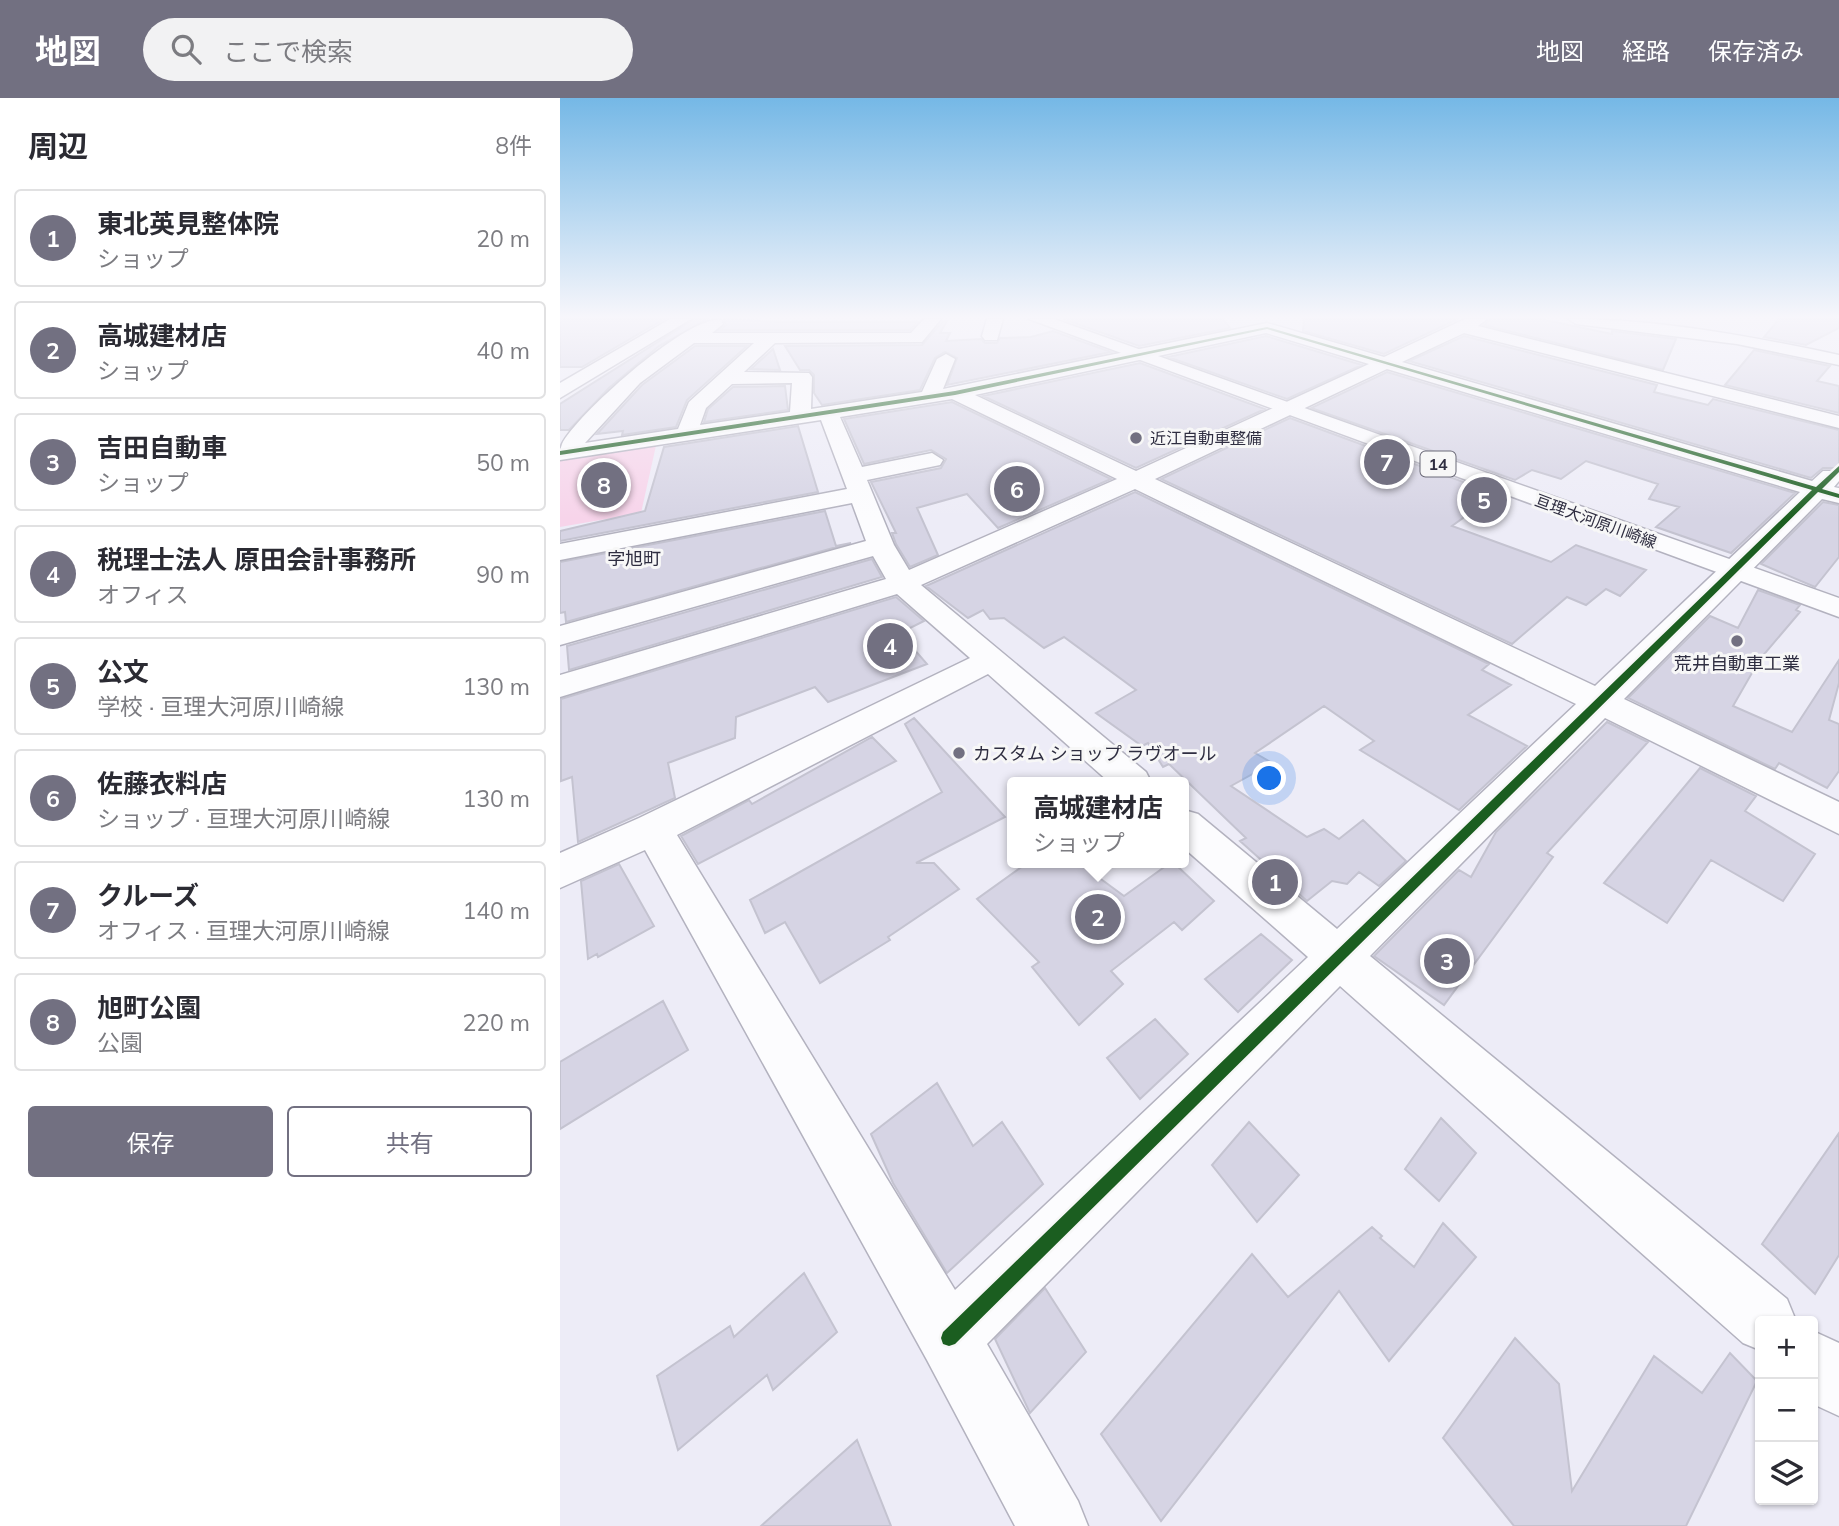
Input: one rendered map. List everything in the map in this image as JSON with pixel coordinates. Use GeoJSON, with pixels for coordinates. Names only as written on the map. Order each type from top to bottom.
{"type":"FeatureCollection","features":[{"type":"Feature","properties":{"kind":"street"},"geometry":{"type":"LineString","coordinates":[[563,452],[608,403],[630,386]]}},
{"type":"Feature","properties":{"kind":"street"},"geometry":{"type":"LineString","coordinates":[[687,433],[696,406],[718,386]]}},
{"type":"Feature","properties":{"kind":"street"},"geometry":{"type":"LineString","coordinates":[[800,416],[802,386]]}},
{"type":"Feature","properties":{"kind":"street"},"geometry":{"type":"LineString","coordinates":[[930,397],[935,386]]}},
{"type":"Feature","properties":{"kind":"street"},"geometry":{"type":"LineString","coordinates":[[563,452],[990,386]]}},
{"type":"Feature","properties":{"kind":"street","name":"亘理大河原川崎線"},"geometry":{"type":"LineString","coordinates":[[1221,386],[1839,608]]}},
{"type":"Feature","properties":{"kind":"street"},"geometry":{"type":"LineString","coordinates":[[560,686],[902,583],[1135,480],[1333,386]]}},
{"type":"Feature","properties":{"kind":"street"},"geometry":{"type":"LineString","coordinates":[[1457,386],[1828,493]]}},
{"type":"Feature","properties":{"kind":"street"},"geometry":{"type":"LineString","coordinates":[[1703,386],[1839,422]]}},
{"type":"Feature","properties":{"kind":"street"},"geometry":{"type":"LineString","coordinates":[[955,393],[1599,701],[1839,819]]}},
{"type":"Feature","properties":{"kind":"street"},"geometry":{"type":"LineString","coordinates":[[828,412],[881,545],[902,583],[1127,777]]}},
{"type":"Feature","properties":{"kind":"street"},"geometry":{"type":"LineString","coordinates":[[713,452],[714,429]]}},
{"type":"Feature","properties":{"kind":"street"},"geometry":{"type":"LineString","coordinates":[[560,552],[857,485],[932,460]]}},
{"type":"Feature","properties":{"kind":"street"},"geometry":{"type":"LineString","coordinates":[[949,1338],[1732,569],[1828,493],[1839,468]]}},
{"type":"Feature","properties":{"kind":"street"},"geometry":{"type":"LineString","coordinates":[[560,636],[881,545]]}},
{"type":"Feature","properties":{"kind":"street"},"geometry":{"type":"LineString","coordinates":[[560,871],[653,829],[991,660]]}},
{"type":"Feature","properties":{"kind":"street"},"geometry":{"type":"LineString","coordinates":[[653,829],[949,1338],[1054,1526]]}},
{"type":"Feature","properties":{"kind":"street"},"geometry":{"type":"LineString","coordinates":[[1189,829],[1759,1316]]}},
{"type":"Feature","properties":{"kind":"street"},"geometry":{"type":"LineString","coordinates":[[1818,1366],[1839,1384]]}},
{"type":"Feature","properties":{"kind":"shaded area"},"geometry":{"type":"Polygon","coordinates":[[[657,441],[641,513],[560,527],[560,456],[657,441]]]}},
{"type":"Feature","properties":{"kind":"building"},"geometry":{"type":"Polygon","coordinates":[[[589,386],[612,386],[569,430],[560,430],[560,404],[589,386]]]}},
{"type":"Feature","properties":{"kind":"building"},"geometry":{"type":"Polygon","coordinates":[[[641,386],[703,386],[687,400],[676,427],[622,435],[623,431],[597,434],[641,386]]]}},
{"type":"Feature","properties":{"kind":"building"},"geometry":{"type":"Polygon","coordinates":[[[785,386],[788,410],[704,422],[708,409],[733,387],[785,386]]]}},
{"type":"Feature","properties":{"kind":"building"},"geometry":{"type":"Polygon","coordinates":[[[814,386],[922,386],[920,390],[822,405],[814,393],[814,386]]]}},
{"type":"Feature","properties":{"kind":"building"},"geometry":{"type":"Polygon","coordinates":[[[1032,386],[1202,386],[1265,409],[1136,468],[983,396],[1032,386]]]}},
{"type":"Feature","properties":{"kind":"building"},"geometry":{"type":"Polygon","coordinates":[[[1249,386],[1316,386],[1287,399],[1249,386]]]}},
{"type":"Feature","properties":{"kind":"building"},"geometry":{"type":"Polygon","coordinates":[[[1358,386],[1433,386],[1795,493],[1731,553],[1656,527],[1679,507],[1649,499],[1658,484],[1586,461],[1561,479],[1532,470],[1515,480],[1311,408],[1358,386]]]}},
{"type":"Feature","properties":{"kind":"building"},"geometry":{"type":"Polygon","coordinates":[[[1494,386],[1657,386],[1654,392],[1708,405],[1713,399],[1839,430],[1839,468],[1823,468],[1811,478],[1494,386]]]}},
{"type":"Feature","properties":{"kind":"building"},"geometry":{"type":"Polygon","coordinates":[[[1728,386],[1839,386],[1839,413],[1728,386]]]}},
{"type":"Feature","properties":{"kind":"building"},"geometry":{"type":"Polygon","coordinates":[[[952,402],[1111,479],[998,528],[967,494],[917,508],[938,555],[910,567],[896,544],[892,533],[896,533],[871,482],[941,468],[946,459],[931,450],[864,464],[844,419],[952,402]]]}},
{"type":"Feature","properties":{"kind":"building"},"geometry":{"type":"Polygon","coordinates":[[[1290,418],[1496,494],[1452,526],[1551,562],[1576,545],[1646,570],[1620,596],[1606,589],[1586,605],[1567,597],[1512,644],[1161,479],[1290,418]]]}},
{"type":"Feature","properties":{"kind":"building"},"geometry":{"type":"Polygon","coordinates":[[[798,426],[818,492],[560,541],[560,531],[645,511],[664,447],[798,426]]]}},
{"type":"Feature","properties":{"kind":"building"},"geometry":{"type":"Polygon","coordinates":[[[1135,492],[1489,664],[1482,670],[1511,685],[1468,715],[1527,746],[1459,810],[1360,750],[1374,741],[1324,706],[1255,753],[1272,763],[1231,786],[1307,837],[1324,829],[1339,839],[1363,820],[1406,861],[1379,886],[1359,872],[1347,884],[1332,881],[1307,901],[1240,841],[1246,838],[1189,783],[1189,777],[1183,777],[1169,764],[1163,767],[1148,743],[1142,746],[1096,713],[1136,690],[1064,637],[1044,648],[1004,618],[990,619],[983,610],[968,618],[926,586],[1135,492]]]}},
{"type":"Feature","properties":{"kind":"building"},"geometry":{"type":"Polygon","coordinates":[[[1823,502],[1839,505],[1839,557],[1815,587],[1761,564],[1823,502]]]}},
{"type":"Feature","properties":{"kind":"building"},"geometry":{"type":"Polygon","coordinates":[[[825,511],[836,546],[851,543],[566,622],[565,612],[560,613],[560,562],[825,511]]]}},
{"type":"Feature","properties":{"kind":"building"},"geometry":{"type":"Polygon","coordinates":[[[872,559],[882,577],[569,670],[567,646],[872,559]]]}},
{"type":"Feature","properties":{"kind":"building"},"geometry":{"type":"Polygon","coordinates":[[[1758,590],[1800,605],[1796,610],[1800,612],[1760,659],[1733,706],[1792,732],[1839,660],[1839,683],[1829,720],[1839,724],[1839,771],[1827,788],[1779,763],[1775,769],[1628,698],[1710,616],[1738,628],[1758,590]]]}},
{"type":"Feature","properties":{"kind":"building"},"geometry":{"type":"Polygon","coordinates":[[[896,597],[924,621],[900,633],[927,664],[828,702],[815,687],[736,717],[735,738],[668,763],[675,798],[578,842],[572,777],[561,781],[561,699],[896,597]]]}},
{"type":"Feature","properties":{"kind":"building"},"geometry":{"type":"Polygon","coordinates":[[[914,718],[1005,817],[916,863],[934,863],[959,889],[888,937],[890,940],[820,983],[785,922],[765,933],[750,900],[942,792],[905,724],[914,718]]]}},
{"type":"Feature","properties":{"kind":"building"},"geometry":{"type":"Polygon","coordinates":[[[1607,722],[1648,742],[1547,853],[1553,857],[1444,1005],[1374,956],[1459,870],[1471,877],[1496,832],[1607,722]]]}},
{"type":"Feature","properties":{"kind":"building"},"geometry":{"type":"Polygon","coordinates":[[[872,737],[896,761],[698,864],[681,836],[749,800],[752,804],[872,737]]]}},
{"type":"Feature","properties":{"kind":"building"},"geometry":{"type":"Polygon","coordinates":[[[1700,768],[1756,796],[1745,811],[1815,854],[1783,901],[1711,860],[1667,923],[1604,883],[1700,768]]]}},
{"type":"Feature","properties":{"kind":"building"},"geometry":{"type":"Polygon","coordinates":[[[619,864],[654,926],[598,957],[597,954],[588,959],[581,881],[619,864]]]}},
{"type":"Feature","properties":{"kind":"building"},"geometry":{"type":"Polygon","coordinates":[[[1020,868],[1086,868],[1124,896],[1163,868],[1179,868],[1214,901],[1182,930],[1174,922],[1111,971],[1123,984],[1079,1025],[1032,967],[1039,962],[977,899],[1020,868]]]}},
{"type":"Feature","properties":{"kind":"building"},"geometry":{"type":"Polygon","coordinates":[[[1261,934],[1292,960],[1238,1012],[1205,979],[1261,934]]]}},
{"type":"Feature","properties":{"kind":"building"},"geometry":{"type":"Polygon","coordinates":[[[663,1001],[688,1050],[560,1129],[560,1062],[663,1001]]]}},
{"type":"Feature","properties":{"kind":"building"},"geometry":{"type":"Polygon","coordinates":[[[1155,1019],[1188,1054],[1140,1099],[1107,1058],[1155,1019]]]}},
{"type":"Feature","properties":{"kind":"building"},"geometry":{"type":"Polygon","coordinates":[[[937,1083],[973,1146],[1002,1122],[1043,1184],[947,1273],[893,1183],[871,1134],[937,1083]]]}},
{"type":"Feature","properties":{"kind":"building"},"geometry":{"type":"Polygon","coordinates":[[[1441,1118],[1476,1153],[1439,1201],[1405,1169],[1441,1118]]]}},
{"type":"Feature","properties":{"kind":"building"},"geometry":{"type":"Polygon","coordinates":[[[1249,1122],[1299,1175],[1257,1222],[1212,1165],[1249,1122]]]}},
{"type":"Feature","properties":{"kind":"building"},"geometry":{"type":"Polygon","coordinates":[[[1839,1133],[1839,1255],[1815,1294],[1762,1244],[1839,1133]]]}},
{"type":"Feature","properties":{"kind":"building"},"geometry":{"type":"Polygon","coordinates":[[[1443,1223],[1476,1257],[1389,1361],[1339,1291],[1161,1521],[1101,1434],[1252,1254],[1288,1297],[1372,1227],[1382,1236],[1380,1238],[1414,1267],[1443,1223]]]}},
{"type":"Feature","properties":{"kind":"building"},"geometry":{"type":"Polygon","coordinates":[[[804,1273],[837,1332],[773,1390],[767,1375],[678,1450],[657,1376],[730,1326],[734,1337],[804,1273]]]}},
{"type":"Feature","properties":{"kind":"building"},"geometry":{"type":"Polygon","coordinates":[[[1045,1288],[1086,1352],[1030,1413],[995,1339],[1045,1288]]]}},
{"type":"Feature","properties":{"kind":"building"},"geometry":{"type":"Polygon","coordinates":[[[1515,1338],[1559,1384],[1572,1491],[1654,1356],[1702,1393],[1730,1353],[1755,1379],[1755,1385],[1686,1526],[1514,1526],[1443,1438],[1515,1338]]]}},
{"type":"Feature","properties":{"kind":"building"},"geometry":{"type":"Polygon","coordinates":[[[857,1440],[891,1526],[761,1526],[857,1440]]]}},
{"type":"Feature","properties":{"kind":"cycle path"},"geometry":{"type":"LineString","coordinates":[[560,453],[990,386]]}},
{"type":"Feature","properties":{"kind":"cycle path"},"geometry":{"type":"LineString","coordinates":[[1463,386],[1839,496]]}},
{"type":"Feature","properties":{"kind":"cycle path"},"geometry":{"type":"LineString","coordinates":[[949,1338],[1839,468]]}},
{"type":"Feature","properties":{"kind":"place","name":"近江自動車整備"},"geometry":{"type":"Point","coordinates":[1136,438]}},
{"type":"Feature","properties":{"kind":"place","name":"クルーズ"},"geometry":{"type":"Point","coordinates":[1387,462]}},
{"type":"Feature","properties":{"kind":"place","name":"旭町公園"},"geometry":{"type":"Point","coordinates":[604,485]}},
{"type":"Feature","properties":{"kind":"place","name":"佐藤衣料店"},"geometry":{"type":"Point","coordinates":[1017,489]}},
{"type":"Feature","properties":{"kind":"place","name":"公文"},"geometry":{"type":"Point","coordinates":[1484,500]}},
{"type":"Feature","properties":{"kind":"place","name":"荒井自動車工業"},"geometry":{"type":"Point","coordinates":[1737,641]}},
{"type":"Feature","properties":{"kind":"place","name":"税理士法人 原田会計事務所"},"geometry":{"type":"Point","coordinates":[890,646]}},
{"type":"Feature","properties":{"kind":"place","name":"カスタム ショップ ラヴオール"},"geometry":{"type":"Point","coordinates":[959,753]}},
{"type":"Feature","properties":{"kind":"place","name":"東北英見整体院"},"geometry":{"type":"Point","coordinates":[1275,882]}},
{"type":"Feature","properties":{"kind":"place","name":"高城建材店"},"geometry":{"type":"Point","coordinates":[1098,917]}},
{"type":"Feature","properties":{"kind":"place","name":"吉田自動車"},"geometry":{"type":"Point","coordinates":[1447,961]}},
{"type":"Feature","properties":{"kind":"district","name":"字旭町"},"geometry":{"type":"Point","coordinates":[634,558]}}]}
